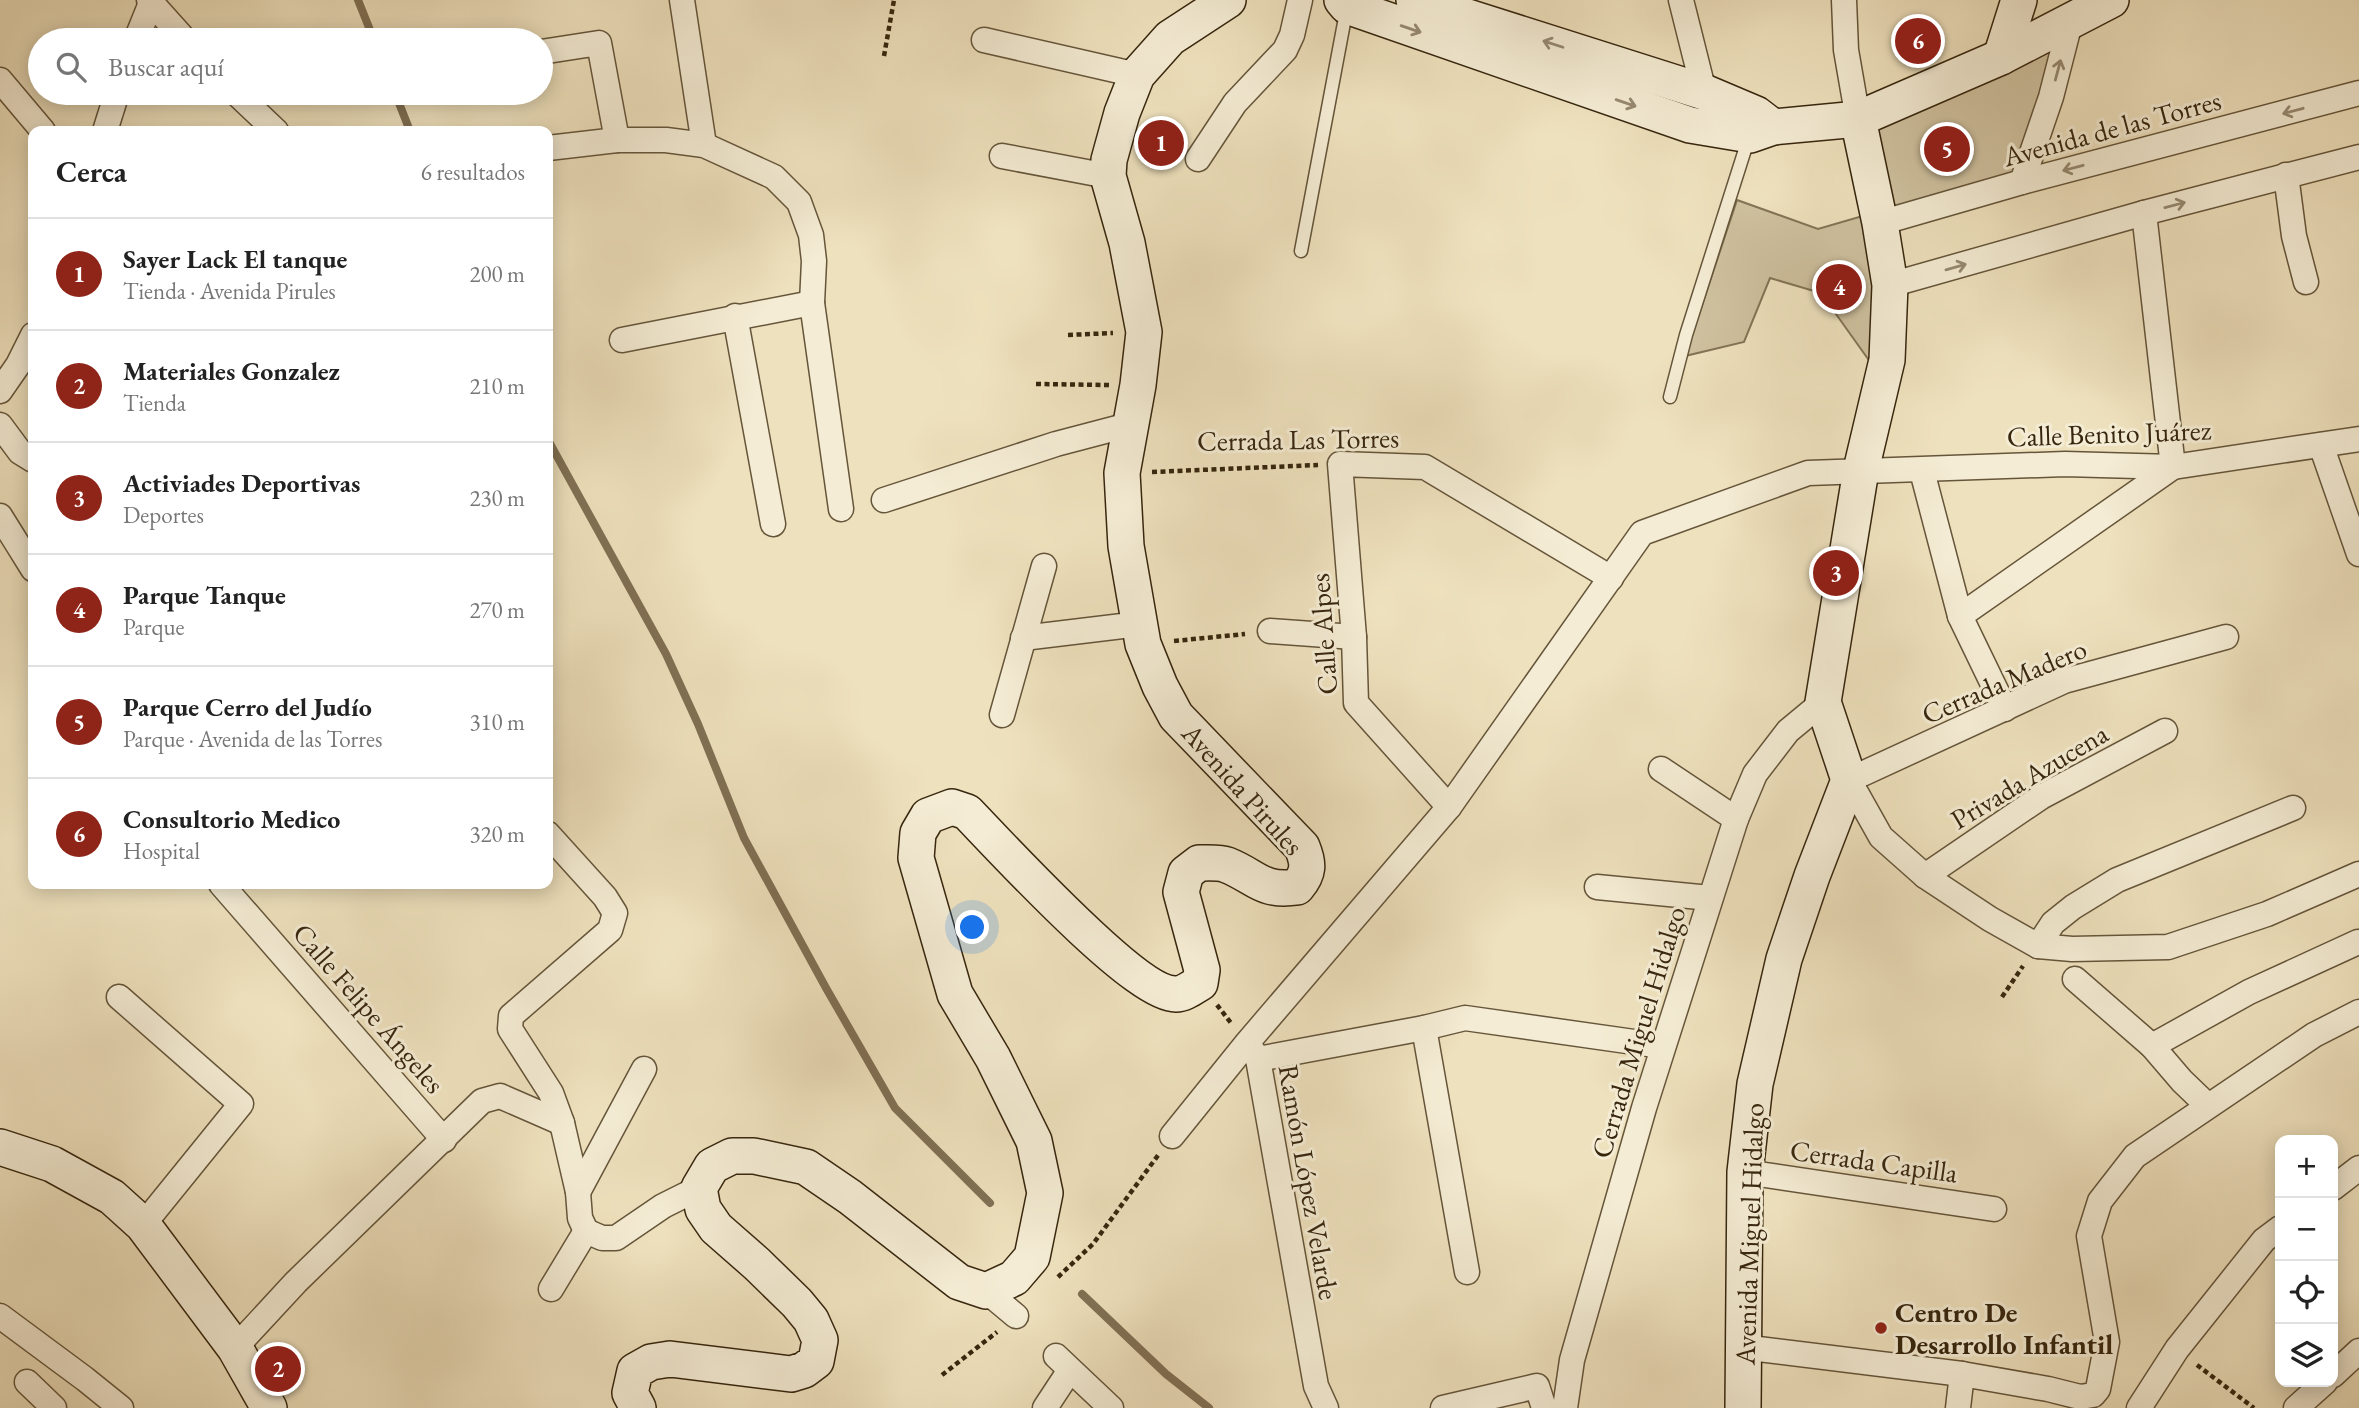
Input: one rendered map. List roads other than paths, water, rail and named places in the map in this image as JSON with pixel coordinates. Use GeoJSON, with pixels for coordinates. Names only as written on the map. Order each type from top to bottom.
{"type":"FeatureCollection","features":[{"type":"Feature","properties":{"kind":"street"},"geometry":{"type":"LineString","coordinates":[[682,0],[704,145]]}},
{"type":"Feature","properties":{"kind":"street","name":"Avenida Pirules"},"geometry":{"type":"LineString","coordinates":[[986,1291],[1014,1278],[1032,1257],[1045,1193],[1034,1141],[993,1058],[955,994],[916,858],[918,833],[928,816],[952,807],[967,812],[1092,940],[1157,989],[1175,994],[1200,983],[1202,970],[1181,892],[1186,873],[1199,863],[1225,863],[1259,883],[1279,889],[1297,887],[1306,876],[1308,861],[1301,847],[1176,716],[1160,686],[1141,634],[1126,546],[1122,473],[1132,424],[1144,332],[1127,243],[1103,175],[1137,75],[1170,38],[1228,0]]}},
{"type":"Feature","properties":{"kind":"street"},"geometry":{"type":"LineString","coordinates":[[1198,159],[1235,103],[1285,50],[1292,35],[1300,0]]}},
{"type":"Feature","properties":{"kind":"street"},"geometry":{"type":"LineString","coordinates":[[1414,0],[1704,92],[1756,114],[1761,131]]}},
{"type":"Feature","properties":{"kind":"street"},"geometry":{"type":"LineString","coordinates":[[1681,0],[1704,92]]}},
{"type":"Feature","properties":{"kind":"street"},"geometry":{"type":"LineString","coordinates":[[1844,0],[1846,50],[1890,285],[1887,360],[1861,470],[1823,702],[1849,780],[1881,837],[1925,876],[1990,919],[2038,946],[2072,949],[2168,947],[2267,914],[2359,874]]}},
{"type":"Feature","properties":{"kind":"street"},"geometry":{"type":"LineString","coordinates":[[2001,57],[2019,0]]}},
{"type":"Feature","properties":{"kind":"street"},"geometry":{"type":"LineString","coordinates":[[1346,2],[1690,125],[1761,131],[1858,119],[2001,57],[2074,11],[2111,0]]}},
{"type":"Feature","properties":{"kind":"street"},"geometry":{"type":"LineString","coordinates":[[140,28],[150,2],[173,28]]}},
{"type":"Feature","properties":{"kind":"street"},"geometry":{"type":"LineString","coordinates":[[2022,182],[2051,97],[2074,11]]}},
{"type":"Feature","properties":{"kind":"street"},"geometry":{"type":"LineString","coordinates":[[985,40],[1137,75]]}},
{"type":"Feature","properties":{"kind":"street"},"geometry":{"type":"LineString","coordinates":[[553,50],[599,43],[617,139]]}},
{"type":"Feature","properties":{"kind":"street"},"geometry":{"type":"LineString","coordinates":[[0,80],[39,126]]}},
{"type":"Feature","properties":{"kind":"street","name":"Avenida de las Torres"},"geometry":{"type":"LineString","coordinates":[[1880,223],[2022,182],[2359,93]]}},
{"type":"Feature","properties":{"kind":"street"},"geometry":{"type":"LineString","coordinates":[[107,126],[113,105]]}},
{"type":"Feature","properties":{"kind":"street"},"geometry":{"type":"LineString","coordinates":[[249,105],[271,126]]}},
{"type":"Feature","properties":{"kind":"street"},"geometry":{"type":"LineString","coordinates":[[553,147],[617,139],[666,140],[704,145],[774,177],[799,202],[811,235],[814,261],[812,303],[841,509]]}},
{"type":"Feature","properties":{"kind":"street"},"geometry":{"type":"LineString","coordinates":[[1002,156],[1103,175]]}},
{"type":"Feature","properties":{"kind":"street"},"geometry":{"type":"LineString","coordinates":[[1890,285],[2359,156]]}},
{"type":"Feature","properties":{"kind":"street"},"geometry":{"type":"LineString","coordinates":[[2286,175],[2294,236],[2306,282]]}},
{"type":"Feature","properties":{"kind":"street"},"geometry":{"type":"LineString","coordinates":[[1960,616],[2173,467],[2144,213]]}},
{"type":"Feature","properties":{"kind":"street"},"geometry":{"type":"LineString","coordinates":[[622,340],[812,303]]}},
{"type":"Feature","properties":{"kind":"street"},"geometry":{"type":"LineString","coordinates":[[735,316],[774,524]]}},
{"type":"Feature","properties":{"kind":"street"},"geometry":{"type":"LineString","coordinates":[[0,391],[28,345]]}},
{"type":"Feature","properties":{"kind":"street"},"geometry":{"type":"LineString","coordinates":[[884,500],[1056,444],[1132,424]]}},
{"type":"Feature","properties":{"kind":"street"},"geometry":{"type":"LineString","coordinates":[[0,425],[20,453],[28,457]]}},
{"type":"Feature","properties":{"kind":"street","name":"Calle Benito Juárez"},"geometry":{"type":"LineString","coordinates":[[1861,470],[1922,471],[2065,464],[2173,467],[2359,439]]}},
{"type":"Feature","properties":{"kind":"street"},"geometry":{"type":"LineString","coordinates":[[2321,444],[2359,554]]}},
{"type":"Feature","properties":{"kind":"street","name":"Cerrada Las Torres"},"geometry":{"type":"LineString","coordinates":[[1340,464],[1425,467],[1611,579]]}},
{"type":"Feature","properties":{"kind":"street","name":"Calle Alpes"},"geometry":{"type":"LineString","coordinates":[[1340,464],[1354,637],[1356,703],[1449,807]]}},
{"type":"Feature","properties":{"kind":"street"},"geometry":{"type":"LineString","coordinates":[[1172,1136],[1252,1051],[1449,807],[1642,533],[1808,473],[1861,470]]}},
{"type":"Feature","properties":{"kind":"street"},"geometry":{"type":"LineString","coordinates":[[1922,471],[1960,616],[2006,709]]}},
{"type":"Feature","properties":{"kind":"street"},"geometry":{"type":"LineString","coordinates":[[0,516],[28,561]]}},
{"type":"Feature","properties":{"kind":"street"},"geometry":{"type":"LineString","coordinates":[[1002,715],[1044,566]]}},
{"type":"Feature","properties":{"kind":"street"},"geometry":{"type":"LineString","coordinates":[[1270,631],[1354,637]]}},
{"type":"Feature","properties":{"kind":"street"},"geometry":{"type":"LineString","coordinates":[[1023,638],[1141,634]]}},
{"type":"Feature","properties":{"kind":"street","name":"Cerrada Madero"},"geometry":{"type":"LineString","coordinates":[[1849,780],[2064,681],[2226,637]]}},
{"type":"Feature","properties":{"kind":"street","name":"Cerrada Miguel Hidalgo"},"geometry":{"type":"LineString","coordinates":[[1565,1408],[1573,1360],[1662,1046],[1736,819],[1755,774],[1788,731],[1823,702]]}},
{"type":"Feature","properties":{"kind":"street","name":"Privada Azucena"},"geometry":{"type":"LineString","coordinates":[[1925,876],[2041,797],[2165,731]]}},
{"type":"Feature","properties":{"kind":"street"},"geometry":{"type":"LineString","coordinates":[[1661,769],[1736,819]]}},
{"type":"Feature","properties":{"kind":"street","name":"Avenida Miguel Hidalgo"},"geometry":{"type":"LineString","coordinates":[[1743,1408],[1745,1172],[1755,1084],[1784,959],[1849,780]]}},
{"type":"Feature","properties":{"kind":"street"},"geometry":{"type":"LineString","coordinates":[[2038,946],[2053,923],[2073,907],[2117,880],[2293,808]]}},
{"type":"Feature","properties":{"kind":"street"},"geometry":{"type":"LineString","coordinates":[[553,839],[606,897],[615,914],[610,930],[511,1016],[510,1030],[551,1093],[562,1123],[578,1192],[580,1218],[586,1231],[602,1238],[616,1238],[663,1206],[699,1188],[712,1166],[732,1156],[754,1156],[806,1167],[850,1197],[959,1282],[986,1291],[1016,1317]]}},
{"type":"Feature","properties":{"kind":"street"},"geometry":{"type":"LineString","coordinates":[[1597,887],[1710,898]]}},
{"type":"Feature","properties":{"kind":"street","name":"Calle Felipe Ángeles"},"geometry":{"type":"LineString","coordinates":[[225,889],[444,1140]]}},
{"type":"Feature","properties":{"kind":"street"},"geometry":{"type":"LineString","coordinates":[[2152,1046],[2249,992],[2358,942]]}},
{"type":"Feature","properties":{"kind":"street"},"geometry":{"type":"LineString","coordinates":[[2075,979],[2152,1046],[2207,1105]]}},
{"type":"Feature","properties":{"kind":"street"},"geometry":{"type":"LineString","coordinates":[[119,997],[241,1104],[143,1225]]}},
{"type":"Feature","properties":{"kind":"street"},"geometry":{"type":"LineString","coordinates":[[1742,1347],[1962,1374],[2080,1396],[2093,1395],[2098,1389],[2107,1342],[2090,1236],[2100,1202],[2135,1156],[2314,1035],[2359,1012]]}},
{"type":"Feature","properties":{"kind":"street"},"geometry":{"type":"LineString","coordinates":[[1252,1051],[1424,1028],[1465,1018],[1662,1046]]}},
{"type":"Feature","properties":{"kind":"street"},"geometry":{"type":"LineString","coordinates":[[1424,1028],[1467,1272]]}},
{"type":"Feature","properties":{"kind":"street","name":"Ramón López Velarde"},"geometry":{"type":"LineString","coordinates":[[1252,1051],[1316,1386],[1326,1408]]}},
{"type":"Feature","properties":{"kind":"street"},"geometry":{"type":"LineString","coordinates":[[578,1192],[644,1069]]}},
{"type":"Feature","properties":{"kind":"street"},"geometry":{"type":"LineString","coordinates":[[235,1348],[296,1282],[482,1101],[500,1096],[562,1123]]}},
{"type":"Feature","properties":{"kind":"street"},"geometry":{"type":"LineString","coordinates":[[0,1147],[52,1164],[112,1197],[143,1225],[235,1348],[269,1408]]}},
{"type":"Feature","properties":{"kind":"street"},"geometry":{"type":"LineString","coordinates":[[2338,1184],[2359,1168]]}},
{"type":"Feature","properties":{"kind":"street","name":"Cerrada Capilla"},"geometry":{"type":"LineString","coordinates":[[1745,1172],[1994,1209]]}},
{"type":"Feature","properties":{"kind":"street"},"geometry":{"type":"LineString","coordinates":[[638,1408],[630,1394],[635,1371],[651,1362],[670,1359],[791,1374],[804,1370],[816,1361],[820,1340],[811,1320],[797,1303],[716,1228],[703,1209],[699,1188]]}},
{"type":"Feature","properties":{"kind":"street"},"geometry":{"type":"LineString","coordinates":[[551,1289],[586,1231]]}},
{"type":"Feature","properties":{"kind":"street"},"geometry":{"type":"LineString","coordinates":[[2139,1408],[2177,1349],[2264,1240],[2275,1232]]}},
{"type":"Feature","properties":{"kind":"street"},"geometry":{"type":"LineString","coordinates":[[0,1316],[121,1408]]}},
{"type":"Feature","properties":{"kind":"street"},"geometry":{"type":"LineString","coordinates":[[2338,1370],[2359,1351]]}},
{"type":"Feature","properties":{"kind":"street"},"geometry":{"type":"LineString","coordinates":[[1045,1408],[1063,1363],[1111,1408]]}},
{"type":"Feature","properties":{"kind":"street"},"geometry":{"type":"LineString","coordinates":[[1958,1408],[1962,1374]]}},
{"type":"Feature","properties":{"kind":"street"},"geometry":{"type":"LineString","coordinates":[[27,1382],[54,1408]]}},
{"type":"Feature","properties":{"kind":"street"},"geometry":{"type":"LineString","coordinates":[[1443,1408],[1537,1386],[1544,1408]]}},
{"type":"Feature","properties":{"kind":"street"},"geometry":{"type":"LineString","coordinates":[[2296,1408],[2319,1387]]}},
{"type":"Feature","properties":{"kind":"lane"},"geometry":{"type":"LineString","coordinates":[[1301,251],[1346,2]]}},
{"type":"Feature","properties":{"kind":"lane"},"geometry":{"type":"LineString","coordinates":[[1670,397],[1686,335],[1761,131]]}},
{"type":"Feature","properties":{"kind":"waterway"},"geometry":{"type":"LineString","coordinates":[[358,0],[369,28]]}},
{"type":"Feature","properties":{"kind":"waterway"},"geometry":{"type":"LineString","coordinates":[[400,105],[408,126]]}},
{"type":"Feature","properties":{"kind":"waterway"},"geometry":{"type":"LineString","coordinates":[[553,449],[666,654],[698,724],[744,838],[895,1108],[990,1203]]}},
{"type":"Feature","properties":{"kind":"waterway"},"geometry":{"type":"LineString","coordinates":[[1082,1294],[1166,1374],[1209,1408]]}},
{"type":"Feature","properties":{"kind":"place","name":"Consultorio Medico"},"geometry":{"type":"Point","coordinates":[1918,41]}},
{"type":"Feature","properties":{"kind":"place","name":"Sayer Lack El tanque"},"geometry":{"type":"Point","coordinates":[1161,143]}},
{"type":"Feature","properties":{"kind":"place","name":"Parque Cerro del Judío"},"geometry":{"type":"Point","coordinates":[1947,149]}},
{"type":"Feature","properties":{"kind":"place","name":"Parque Tanque"},"geometry":{"type":"Point","coordinates":[1839,287]}},
{"type":"Feature","properties":{"kind":"place","name":"Activiades Deportivas"},"geometry":{"type":"Point","coordinates":[1836,573]}},
{"type":"Feature","properties":{"kind":"place","name":"Centro De Desarrollo Infantil"},"geometry":{"type":"Point","coordinates":[1881,1328]}},
{"type":"Feature","properties":{"kind":"place","name":"Materiales Gonzalez"},"geometry":{"type":"Point","coordinates":[278,1369]}}]}
